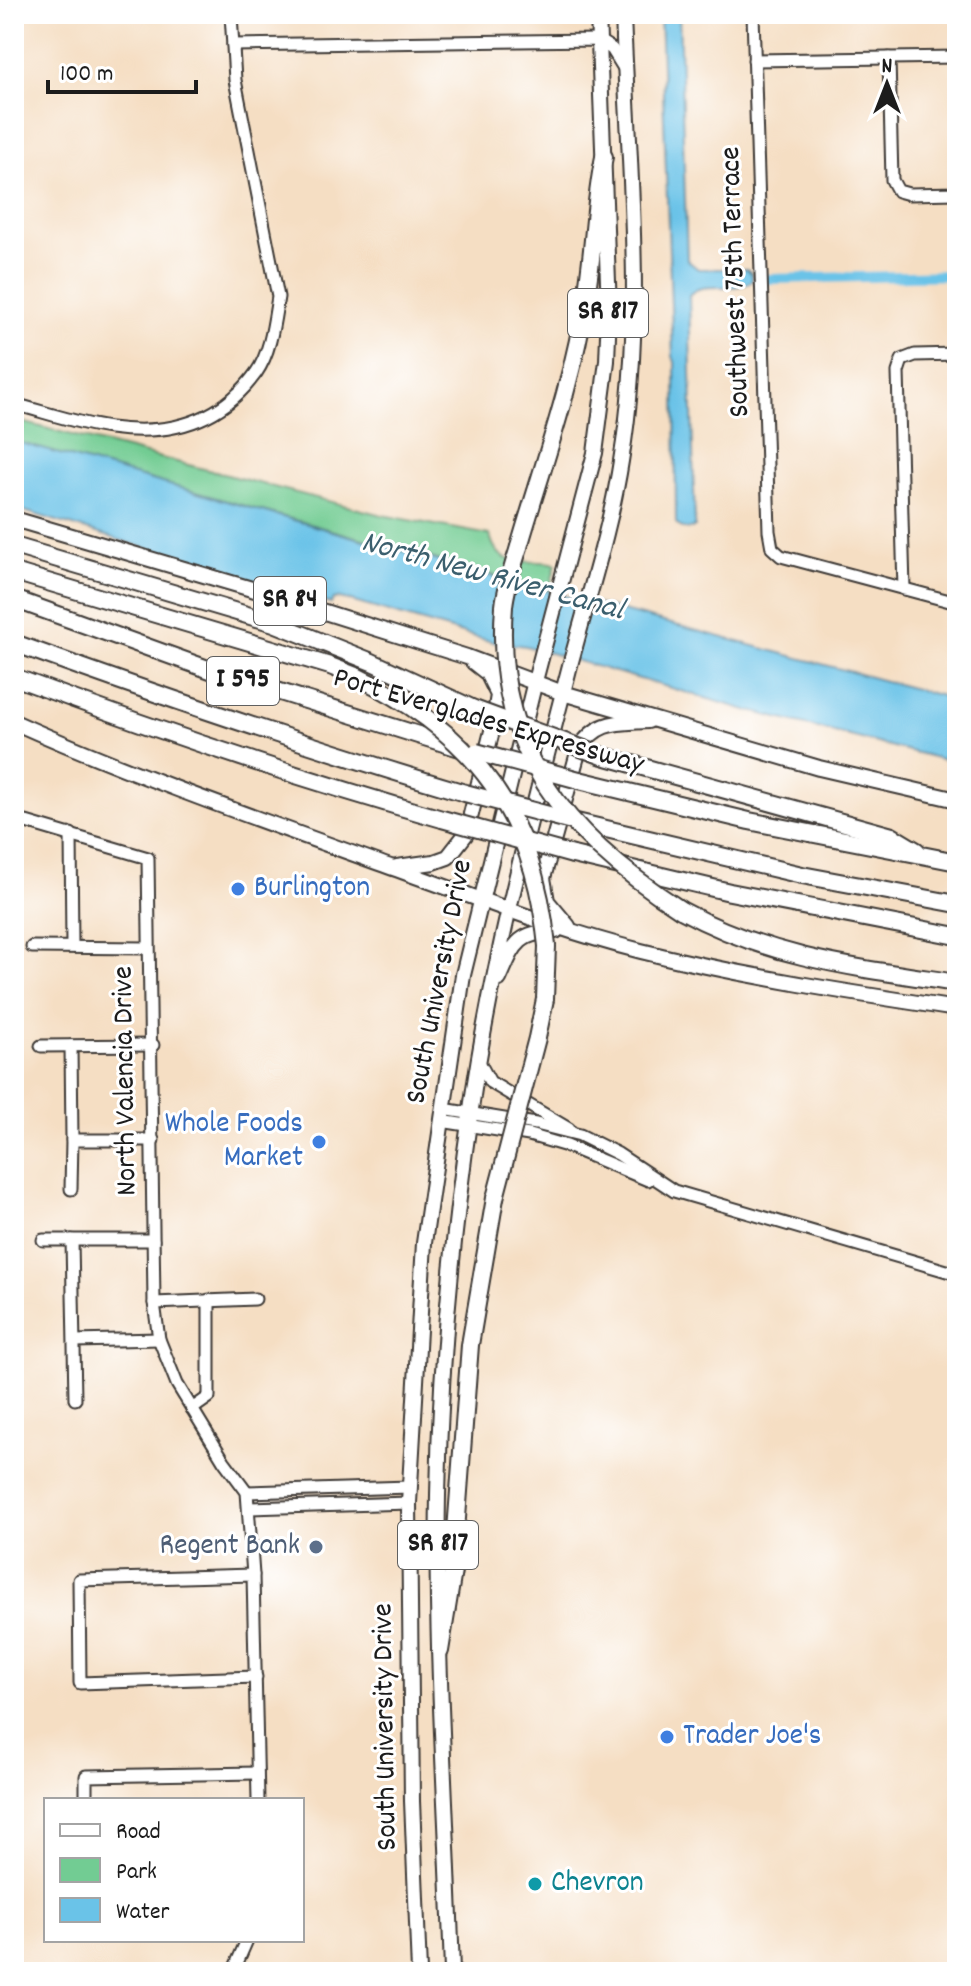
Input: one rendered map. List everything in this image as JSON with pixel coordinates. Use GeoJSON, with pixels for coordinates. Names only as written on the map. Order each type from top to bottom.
{"type":"FeatureCollection","features":[{"type":"Feature","properties":{"kind":"highway"},"geometry":{"type":"LineString","coordinates":[[604,157],[597,188],[586,298],[575,349],[504,604],[504,652],[517,728],[529,757],[550,796],[574,825],[615,864],[681,910],[710,926],[792,955],[957,983]]}},
{"type":"Feature","properties":{"kind":"highway"},"geometry":{"type":"LineString","coordinates":[[14,546],[274,623],[372,662],[474,709],[603,756],[892,836],[925,856]]}},
{"type":"Feature","properties":{"kind":"highway"},"geometry":{"type":"LineString","coordinates":[[14,572],[315,662],[358,677],[388,692],[425,715],[459,744],[487,776],[522,838],[543,902],[547,946],[545,999],[495,1198],[470,1345],[453,1571],[440,1651]]}},
{"type":"Feature","properties":{"kind":"highway","name":"Port Everglades Expressway"},"geometry":{"type":"LineString","coordinates":[[14,599],[216,672],[476,752],[749,821],[957,862]]}},
{"type":"Feature","properties":{"kind":"highway"},"geometry":{"type":"LineString","coordinates":[[14,643],[167,699],[465,793],[802,875],[957,904]]}},
{"type":"Feature","properties":{"kind":"highway","name":"I 595"},"geometry":{"type":"LineString","coordinates":[[14,677],[196,742],[356,794],[573,855],[730,892],[957,936]]}},
{"type":"Feature","properties":{"kind":"main road","name":"South University Drive"},"geometry":{"type":"LineString","coordinates":[[419,1972],[412,1801],[409,1503],[423,1255],[460,994],[480,899],[595,453],[607,361],[609,309],[598,14]]}},
{"type":"Feature","properties":{"kind":"main road","name":"South University Drive"},"geometry":{"type":"LineString","coordinates":[[452,1972],[440,1651],[438,1498],[443,1366],[469,1119],[486,1006],[507,909],[621,462],[632,366],[634,309],[623,14]]}},
{"type":"Feature","properties":{"kind":"main road","name":"SR 84"},"geometry":{"type":"LineString","coordinates":[[14,519],[467,657],[563,693],[819,768],[957,800]]}},
{"type":"Feature","properties":{"kind":"main road"},"geometry":{"type":"LineString","coordinates":[[392,868],[448,857],[466,834],[498,695],[487,673],[467,657]]}},
{"type":"Feature","properties":{"kind":"main road"},"geometry":{"type":"LineString","coordinates":[[572,930],[547,901],[543,878],[579,749],[592,731],[601,726],[656,720]]}},
{"type":"Feature","properties":{"kind":"main road"},"geometry":{"type":"LineString","coordinates":[[14,722],[90,754],[392,868],[637,950],[708,967],[957,1009]]}},
{"type":"Feature","properties":{"kind":"main road"},"geometry":{"type":"LineString","coordinates":[[486,1006],[517,942],[533,932],[572,930]]}},
{"type":"Feature","properties":{"kind":"street"},"geometry":{"type":"LineString","coordinates":[[14,404],[108,428],[155,431],[200,421],[231,401],[257,371],[273,330],[278,297],[235,80],[231,14]]}},
{"type":"Feature","properties":{"kind":"street","name":"Southwest 75th Terrace"},"geometry":{"type":"LineString","coordinates":[[753,14],[760,300],[772,548],[781,556],[904,589]]}},
{"type":"Feature","properties":{"kind":"street"},"geometry":{"type":"LineString","coordinates":[[233,45],[598,40],[612,49],[625,71]]}},
{"type":"Feature","properties":{"kind":"street"},"geometry":{"type":"LineString","coordinates":[[754,60],[957,57]]}},
{"type":"Feature","properties":{"kind":"street"},"geometry":{"type":"LineString","coordinates":[[889,58],[892,180],[898,191],[909,194],[957,193]]}},
{"type":"Feature","properties":{"kind":"street"},"geometry":{"type":"LineString","coordinates":[[957,354],[915,355],[902,360],[898,372],[904,589],[957,603]]}},
{"type":"Feature","properties":{"kind":"street"},"geometry":{"type":"LineString","coordinates":[[26,822],[71,834],[72,946]]}},
{"type":"Feature","properties":{"kind":"street","name":"North Valencia Drive"},"geometry":{"type":"LineString","coordinates":[[71,834],[148,858],[148,948],[153,1045],[154,1303],[159,1339],[177,1384],[247,1492],[253,1575],[258,1798]]}},
{"type":"Feature","properties":{"kind":"street"},"geometry":{"type":"LineString","coordinates":[[32,947],[148,948]]}},
{"type":"Feature","properties":{"kind":"street"},"geometry":{"type":"LineString","coordinates":[[41,1046],[153,1045]]}},
{"type":"Feature","properties":{"kind":"street"},"geometry":{"type":"LineString","coordinates":[[71,1046],[71,1189]]}},
{"type":"Feature","properties":{"kind":"street"},"geometry":{"type":"LineString","coordinates":[[478,1059],[490,1082],[618,1154],[674,1191],[957,1274]]}},
{"type":"Feature","properties":{"kind":"street"},"geometry":{"type":"LineString","coordinates":[[442,1115],[580,1135]]}},
{"type":"Feature","properties":{"kind":"street"},"geometry":{"type":"LineString","coordinates":[[469,1119],[567,1146],[663,1185]]}},
{"type":"Feature","properties":{"kind":"street"},"geometry":{"type":"LineString","coordinates":[[72,1140],[153,1140]]}},
{"type":"Feature","properties":{"kind":"street"},"geometry":{"type":"LineString","coordinates":[[43,1240],[153,1240]]}},
{"type":"Feature","properties":{"kind":"street"},"geometry":{"type":"LineString","coordinates":[[72,1240],[75,1399]]}},
{"type":"Feature","properties":{"kind":"street"},"geometry":{"type":"LineString","coordinates":[[154,1303],[255,1299]]}},
{"type":"Feature","properties":{"kind":"street"},"geometry":{"type":"LineString","coordinates":[[192,1409],[209,1397],[209,1300]]}},
{"type":"Feature","properties":{"kind":"street"},"geometry":{"type":"LineString","coordinates":[[75,1341],[159,1339]]}},
{"type":"Feature","properties":{"kind":"street"},"geometry":{"type":"LineString","coordinates":[[247,1492],[410,1487]]}},
{"type":"Feature","properties":{"kind":"street"},"geometry":{"type":"LineString","coordinates":[[250,1508],[409,1503]]}},
{"type":"Feature","properties":{"kind":"street"},"geometry":{"type":"LineString","coordinates":[[253,1575],[79,1580],[80,1683],[256,1677]]}},
{"type":"Feature","properties":{"kind":"street"},"geometry":{"type":"LineString","coordinates":[[86,1798],[86,1776],[257,1773]]}},
{"type":"Feature","properties":{"kind":"street"},"geometry":{"type":"LineString","coordinates":[[233,1972],[246,1942]]}},
{"type":"Feature","properties":{"kind":"street"},"geometry":{"type":"LineString","coordinates":[[14,1953],[21,1972]]}},
{"type":"Feature","properties":{"kind":"green space"},"geometry":{"type":"Polygon","coordinates":[[[14,420],[382,515],[490,535],[500,555],[508,559],[556,564],[549,591],[26,445],[14,441],[14,420]]]}},
{"type":"Feature","properties":{"kind":"water"},"geometry":{"type":"Polygon","coordinates":[[[660,14],[679,14],[687,260],[698,269],[747,269],[752,274],[752,281],[745,285],[703,288],[689,295],[695,527],[687,529],[676,523],[675,362],[660,14]]]}},
{"type":"Feature","properties":{"kind":"water","name":"North New River Canal"},"geometry":{"type":"Polygon","coordinates":[[[14,441],[495,577],[957,700],[957,763],[750,711],[526,646],[493,642],[340,598],[333,599],[331,604],[14,508],[14,441]]]}},
{"type":"Feature","properties":{"kind":"waterway"},"geometry":{"type":"LineString","coordinates":[[768,279],[957,275]]}},
{"type":"Feature","properties":{"kind":"place","name":"Burlington"},"geometry":{"type":"Point","coordinates":[238,889]}},
{"type":"Feature","properties":{"kind":"place","name":"Whole Foods Market"},"geometry":{"type":"Point","coordinates":[319,1142]}},
{"type":"Feature","properties":{"kind":"place","name":"Regent Bank"},"geometry":{"type":"Point","coordinates":[316,1547]}},
{"type":"Feature","properties":{"kind":"place","name":"Trader Joe's"},"geometry":{"type":"Point","coordinates":[667,1737]}},
{"type":"Feature","properties":{"kind":"place","name":"Chevron"},"geometry":{"type":"Point","coordinates":[535,1884]}}]}
